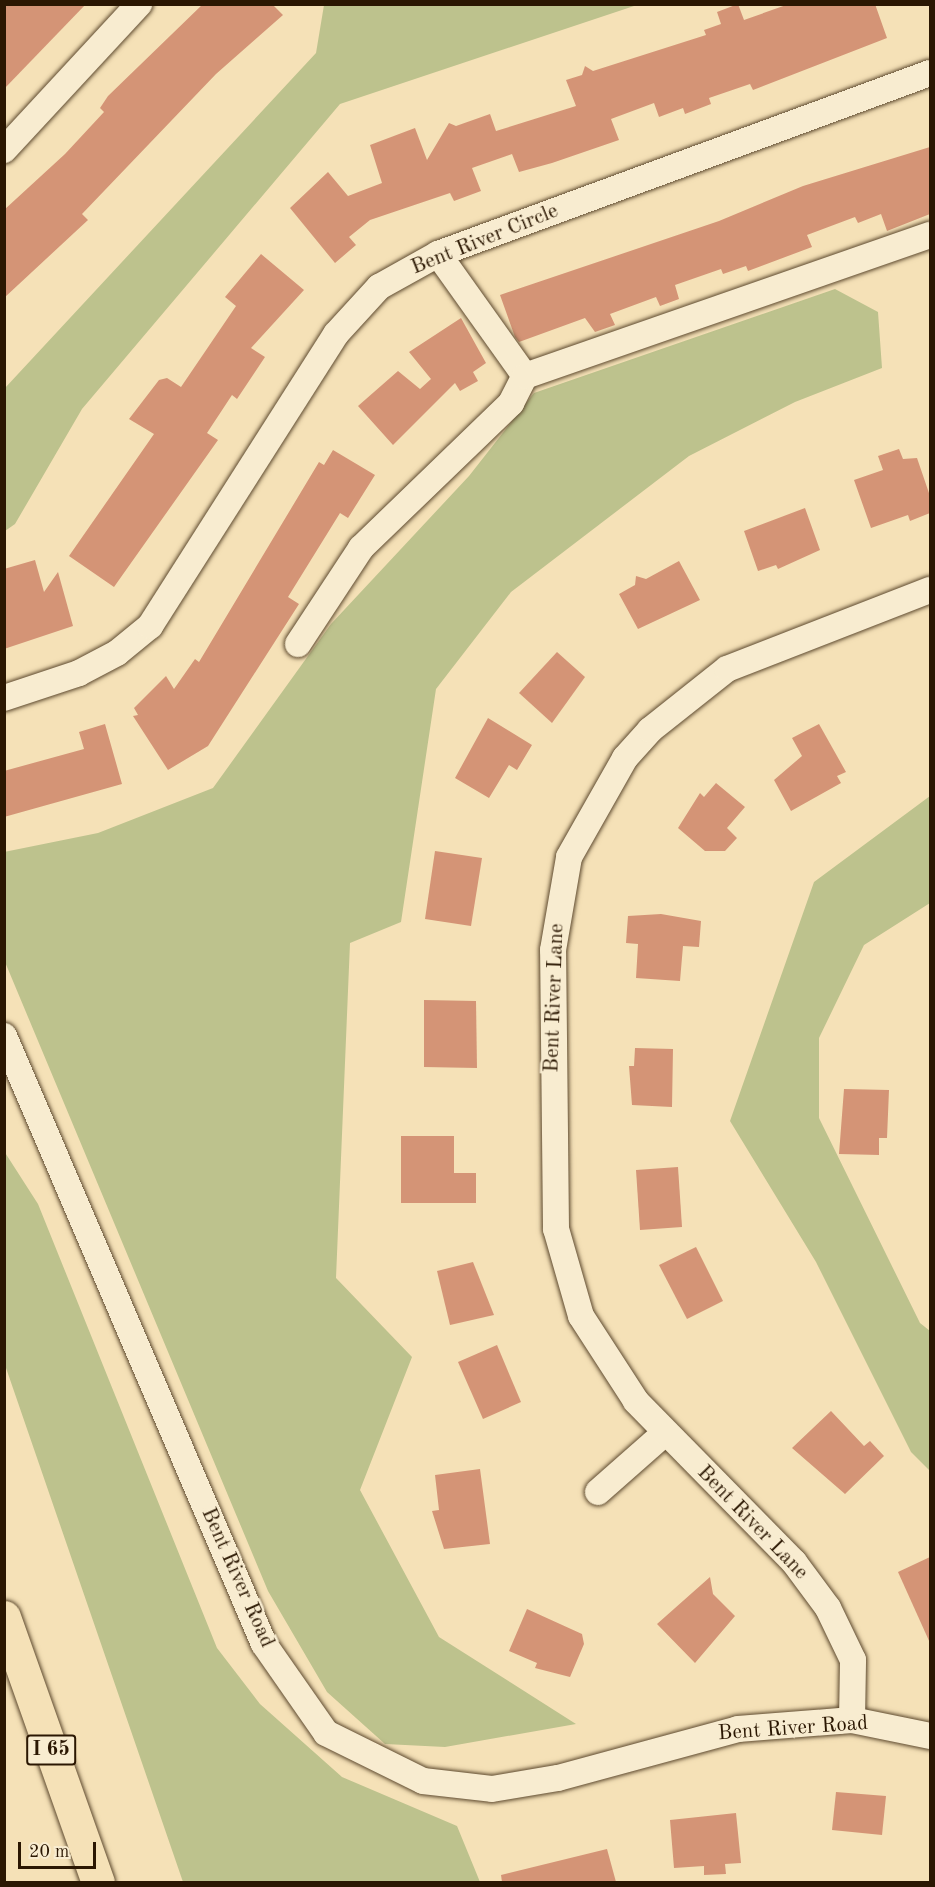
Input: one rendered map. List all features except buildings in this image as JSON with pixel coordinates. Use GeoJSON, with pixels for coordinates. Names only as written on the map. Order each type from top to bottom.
{"type":"FeatureCollection","features":[{"type":"Feature","properties":{"kind":"highway","name":"I 65"},"geometry":{"type":"LineString","coordinates":[[4,1617],[98,1882]]}},
{"type":"Feature","properties":{"kind":"street"},"geometry":{"type":"LineString","coordinates":[[4,150],[140,4]]}},
{"type":"Feature","properties":{"kind":"street","name":"Bent River Circle"},"geometry":{"type":"LineString","coordinates":[[4,698],[79,673],[117,653],[150,626],[346,320],[379,286],[438,254],[930,73]]}},
{"type":"Feature","properties":{"kind":"street"},"geometry":{"type":"LineString","coordinates":[[298,644],[361,548],[511,403],[525,376],[930,235]]}},
{"type":"Feature","properties":{"kind":"street"},"geometry":{"type":"LineString","coordinates":[[438,254],[525,376]]}},
{"type":"Feature","properties":{"kind":"street","name":"Bent River Lane"},"geometry":{"type":"LineString","coordinates":[[852,1720],[853,1660],[828,1608],[794,1562],[636,1401],[581,1316],[556,1229],[553,950],[569,857],[626,758],[698,688],[727,669],[930,590]]}},
{"type":"Feature","properties":{"kind":"street","name":"Bent River Road"},"geometry":{"type":"LineString","coordinates":[[4,1036],[264,1644],[326,1733],[423,1781],[492,1788],[558,1778],[738,1729],[852,1720],[930,1736]]}},
{"type":"Feature","properties":{"kind":"street"},"geometry":{"type":"LineString","coordinates":[[598,1492],[665,1433]]}},
{"type":"Feature","properties":{"kind":"green space"},"geometry":{"type":"Polygon","coordinates":[[[324,5],[637,5],[340,104],[82,409],[15,524],[5,531],[5,388],[316,53],[324,5]]]}},
{"type":"Feature","properties":{"kind":"green space"},"geometry":{"type":"Polygon","coordinates":[[[835,289],[878,312],[882,368],[795,402],[689,456],[511,592],[436,689],[401,922],[350,943],[336,1278],[412,1357],[360,1490],[439,1637],[576,1724],[445,1747],[385,1744],[327,1692],[268,1591],[5,962],[4,852],[98,833],[213,788],[331,624],[469,476],[534,393],[835,289]]]}},
{"type":"Feature","properties":{"kind":"green space"},"geometry":{"type":"Polygon","coordinates":[[[930,796],[930,903],[864,945],[819,1038],[819,1118],[920,1323],[930,1331],[930,1471],[911,1452],[816,1262],[730,1121],[814,882],[930,796]]]}},
{"type":"Feature","properties":{"kind":"green space"},"geometry":{"type":"Polygon","coordinates":[[[4,1151],[38,1204],[217,1648],[260,1704],[342,1777],[457,1826],[480,1882],[183,1882],[5,1365],[4,1151]]]}}]}
